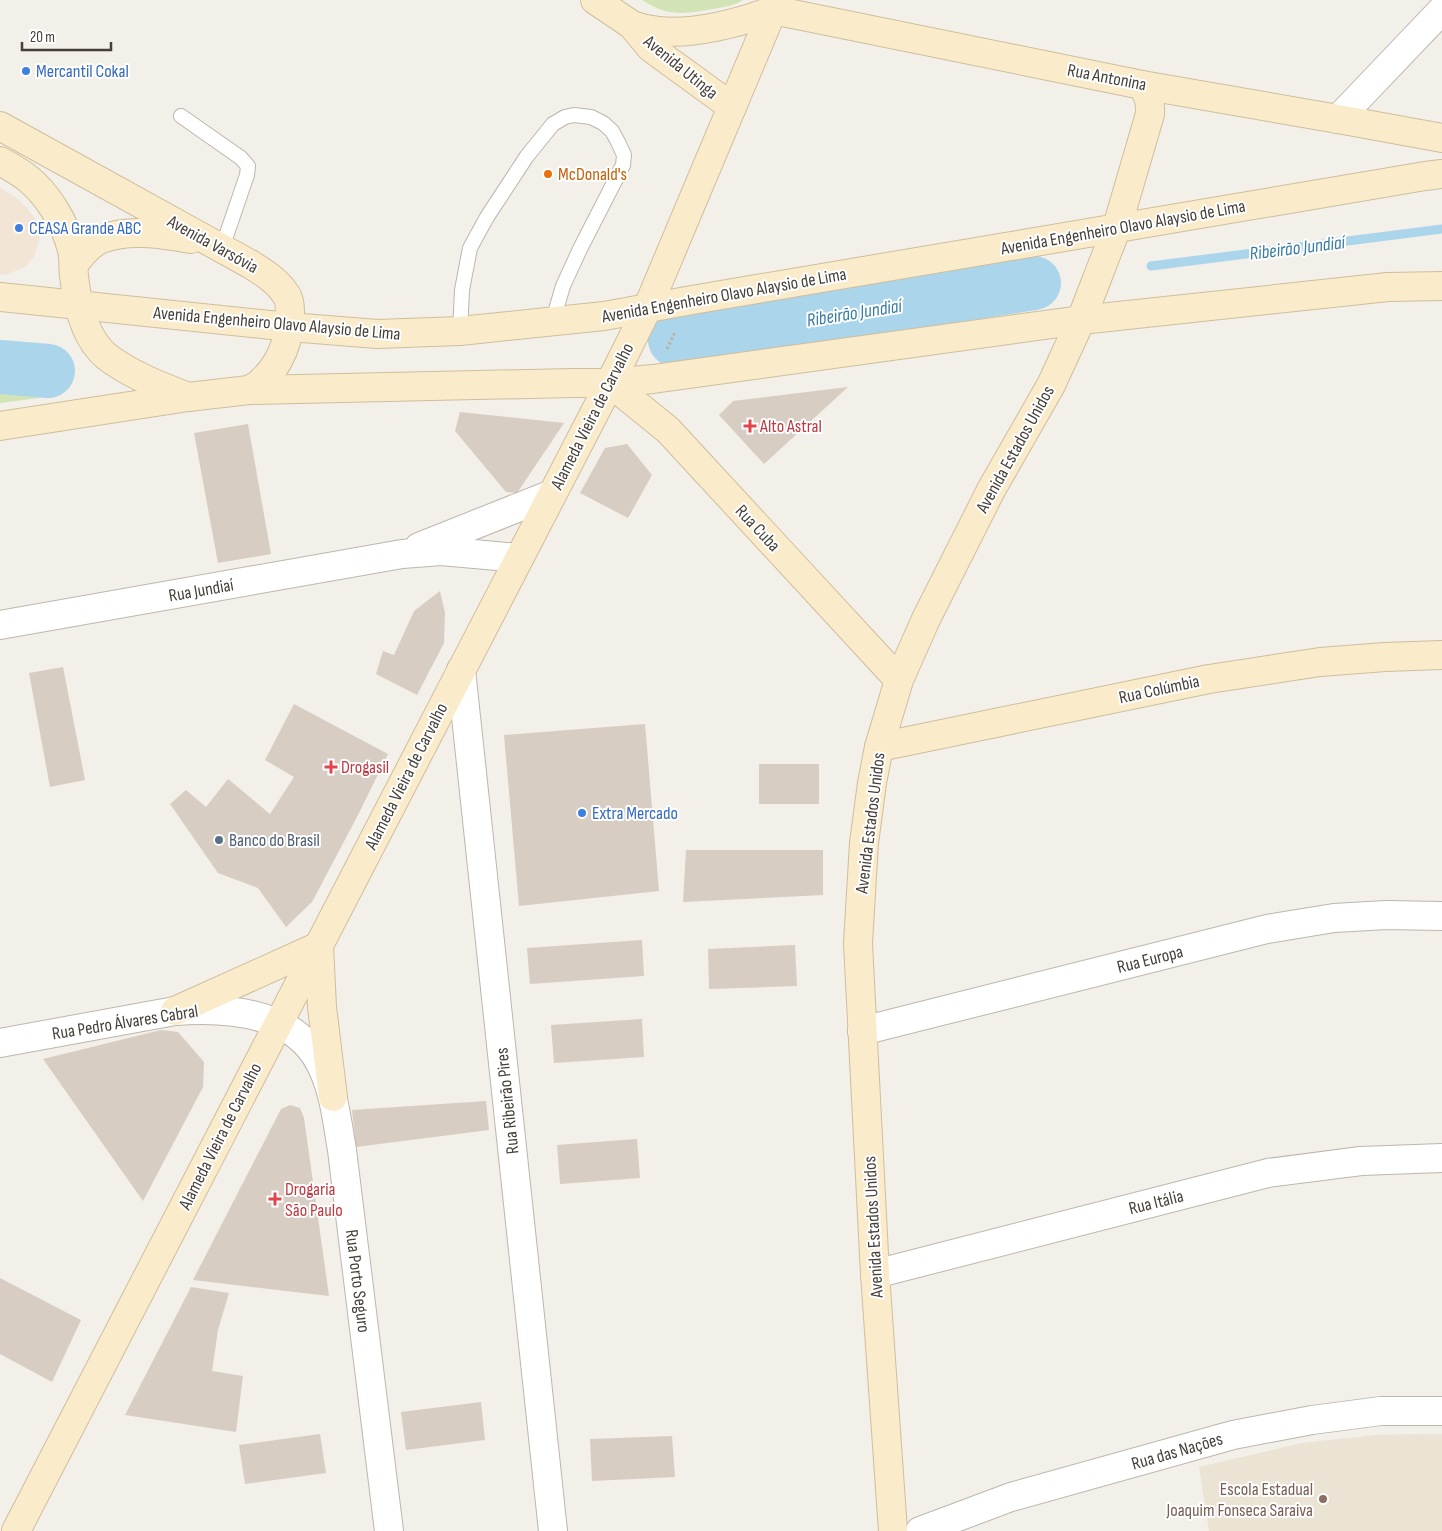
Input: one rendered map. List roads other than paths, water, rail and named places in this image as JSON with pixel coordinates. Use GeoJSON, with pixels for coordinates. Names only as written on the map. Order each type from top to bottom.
{"type":"FeatureCollection","features":[{"type":"Feature","properties":{"kind":"main road","name":"Avenida Utinga"},"geometry":{"type":"LineString","coordinates":[[595,0],[632,25],[651,48],[732,107]]}},
{"type":"Feature","properties":{"kind":"main road","name":"Avenida Utinga"},"geometry":{"type":"LineString","coordinates":[[632,25],[659,31],[696,30],[742,21],[775,5]]}},
{"type":"Feature","properties":{"kind":"main road","name":"Rua Antonina"},"geometry":{"type":"LineString","coordinates":[[775,5],[1142,84],[1442,138]]}},
{"type":"Feature","properties":{"kind":"main road","name":"Alameda Vieira de Carvalho"},"geometry":{"type":"LineString","coordinates":[[16,1531],[647,309],[775,5]]}},
{"type":"Feature","properties":{"kind":"main road","name":"Avenida Estados Unidos"},"geometry":{"type":"LineString","coordinates":[[893,1531],[875,1274],[858,943],[864,844],[872,783],[879,747],[899,680],[926,619],[991,490],[1050,385],[1081,320],[1117,227],[1150,114],[1151,105],[1148,94],[1142,84]]}},
{"type":"Feature","properties":{"kind":"main road","name":"Avenida Varsóvia"},"geometry":{"type":"LineString","coordinates":[[0,126],[271,277],[287,294],[290,308],[290,328]]}},
{"type":"Feature","properties":{"kind":"main road"},"geometry":{"type":"LineString","coordinates":[[0,161],[26,176],[42,191],[58,216],[72,250],[79,306],[90,336],[106,355],[141,377],[188,397]]}},
{"type":"Feature","properties":{"kind":"main road","name":"Avenida Engenheiro Olavo Alaysio de Lima"},"geometry":{"type":"LineString","coordinates":[[0,297],[290,328],[390,335],[460,331],[604,316],[1117,227],[1442,174]]}},
{"type":"Feature","properties":{"kind":"main road"},"geometry":{"type":"LineString","coordinates":[[74,264],[82,252],[98,241],[122,234],[157,233],[216,245]]}},
{"type":"Feature","properties":{"kind":"main road"},"geometry":{"type":"LineString","coordinates":[[0,426],[188,397],[249,390],[610,383],[653,379],[1081,320],[1388,286],[1442,286]]}},
{"type":"Feature","properties":{"kind":"main road"},"geometry":{"type":"LineString","coordinates":[[249,390],[262,382],[270,373],[287,343],[290,328]]}},
{"type":"Feature","properties":{"kind":"main road","name":"Rua Cuba"},"geometry":{"type":"LineString","coordinates":[[610,383],[668,430],[899,680]]}},
{"type":"Feature","properties":{"kind":"main road","name":"Rua Colúmbia"},"geometry":{"type":"LineString","coordinates":[[879,747],[1218,678],[1320,662],[1442,655]]}},
{"type":"Feature","properties":{"kind":"main road"},"geometry":{"type":"LineString","coordinates":[[175,1011],[318,946],[322,1007],[333,1097]]}},
{"type":"Feature","properties":{"kind":"street"},"geometry":{"type":"LineString","coordinates":[[1338,119],[1442,10]]}},
{"type":"Feature","properties":{"kind":"street","name":"Rua Jundiaí"},"geometry":{"type":"LineString","coordinates":[[402,554],[552,494]]}},
{"type":"Feature","properties":{"kind":"street","name":"Rua Jundiaí"},"geometry":{"type":"LineString","coordinates":[[0,626],[402,554],[441,551],[519,558]]}},
{"type":"Feature","properties":{"kind":"street","name":"Rua Ribeirão Pires"},"geometry":{"type":"LineString","coordinates":[[461,670],[553,1531]]}},
{"type":"Feature","properties":{"kind":"street","name":"Rua Europa"},"geometry":{"type":"LineString","coordinates":[[862,1031],[1267,929],[1334,918],[1386,915],[1442,916]]}},
{"type":"Feature","properties":{"kind":"street","name":"Rua Pedro Álvares Cabral"},"geometry":{"type":"LineString","coordinates":[[0,1044],[175,1011],[229,1010],[255,1015],[278,1023]]}},
{"type":"Feature","properties":{"kind":"street","name":"Rua Porto Seguro"},"geometry":{"type":"LineString","coordinates":[[278,1023],[305,1040],[320,1064],[333,1097],[342,1150],[389,1531]]}},
{"type":"Feature","properties":{"kind":"street","name":"Rua Itália"},"geometry":{"type":"LineString","coordinates":[[875,1274],[1268,1173],[1361,1161],[1442,1158]]}},
{"type":"Feature","properties":{"kind":"street","name":"Rua das Nações"},"geometry":{"type":"LineString","coordinates":[[920,1531],[1011,1497],[1233,1435],[1312,1420],[1381,1411],[1442,1411]]}},
{"type":"Feature","properties":{"kind":"lane"},"geometry":{"type":"LineString","coordinates":[[460,331],[462,290],[470,248],[487,217],[553,124],[565,117],[574,115],[591,117],[603,123],[612,131],[624,155],[623,164],[563,286],[552,322]]}},
{"type":"Feature","properties":{"kind":"lane"},"geometry":{"type":"LineString","coordinates":[[181,116],[241,158],[248,166],[247,175],[216,245]]}},
{"type":"Feature","properties":{"kind":"waterway","name":"Ribeirão Jundiaí"},"geometry":{"type":"LineString","coordinates":[[1151,266],[1442,229]]}},
{"type":"Feature","properties":{"kind":"waterway","name":"Ribeirão Jundiaí"},"geometry":{"type":"LineString","coordinates":[[675,340],[1034,283]]}},
{"type":"Feature","properties":{"kind":"waterway","name":"Ribeirão Jundiaí"},"geometry":{"type":"LineString","coordinates":[[0,367],[48,371]]}},
{"type":"Feature","properties":{"kind":"place","name":"Mercantil Cokal"},"geometry":{"type":"Point","coordinates":[26,71]}},
{"type":"Feature","properties":{"kind":"place","name":"McDonald's"},"geometry":{"type":"Point","coordinates":[548,174]}},
{"type":"Feature","properties":{"kind":"place","name":"CEASA Grande ABC"},"geometry":{"type":"Point","coordinates":[19,228]}},
{"type":"Feature","properties":{"kind":"place","name":"Alto Astral"},"geometry":{"type":"Point","coordinates":[750,426]}},
{"type":"Feature","properties":{"kind":"place","name":"Drogasil"},"geometry":{"type":"Point","coordinates":[331,767]}},
{"type":"Feature","properties":{"kind":"place","name":"Extra Mercado"},"geometry":{"type":"Point","coordinates":[582,813]}},
{"type":"Feature","properties":{"kind":"place","name":"Banco do Brasil"},"geometry":{"type":"Point","coordinates":[219,840]}},
{"type":"Feature","properties":{"kind":"place","name":"Drogaria São Paulo"},"geometry":{"type":"Point","coordinates":[275,1199]}},
{"type":"Feature","properties":{"kind":"place","name":"Escola Estadual Joaquim Fonseca Saraiva"},"geometry":{"type":"Point","coordinates":[1323,1499]}}]}
